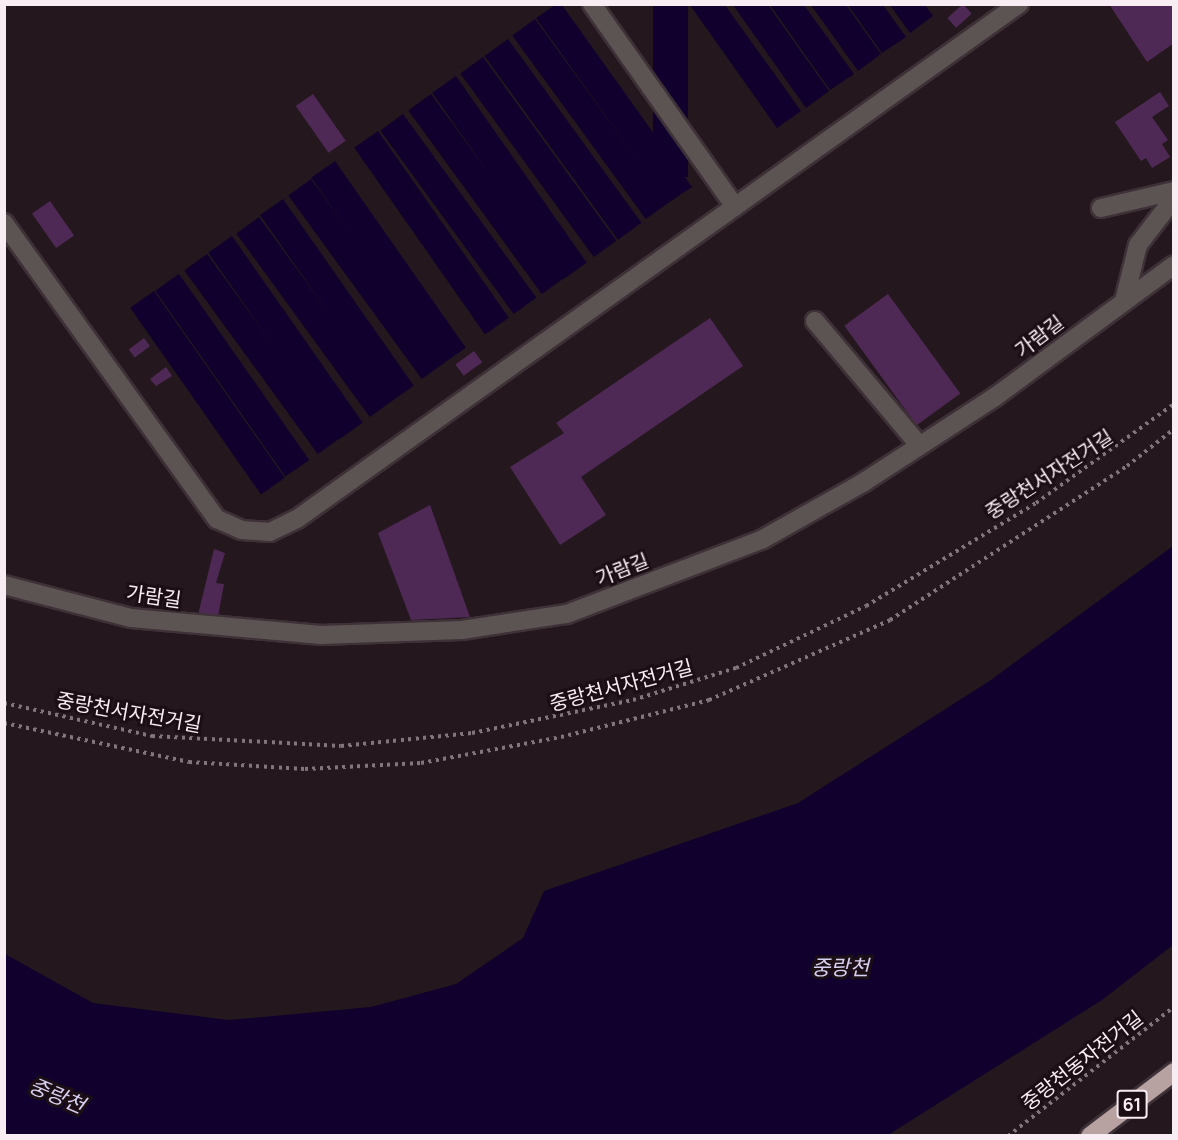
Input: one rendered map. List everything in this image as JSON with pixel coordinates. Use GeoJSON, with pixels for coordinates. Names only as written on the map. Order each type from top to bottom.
{"type":"FeatureCollection","features":[{"type":"Feature","properties":{"kind":"highway","name":"61"},"geometry":{"type":"LineString","coordinates":[[1090,1136],[1173,1072]]}},
{"type":"Feature","properties":{"kind":"street"},"geometry":{"type":"LineString","coordinates":[[592,4],[735,207]]}},
{"type":"Feature","properties":{"kind":"street"},"geometry":{"type":"LineString","coordinates":[[4,223],[217,519],[242,530],[270,532],[297,519],[1019,4]]}},
{"type":"Feature","properties":{"kind":"street"},"geometry":{"type":"LineString","coordinates":[[1101,208],[1173,191]]}},
{"type":"Feature","properties":{"kind":"street"},"geometry":{"type":"LineString","coordinates":[[1124,301],[1138,245],[1173,198]]}},
{"type":"Feature","properties":{"kind":"street","name":"가람길"},"geometry":{"type":"LineString","coordinates":[[4,585],[131,618],[321,635],[377,637],[555,616],[763,539],[920,446],[1173,265]]}},
{"type":"Feature","properties":{"kind":"street"},"geometry":{"type":"LineString","coordinates":[[815,321],[920,446]]}},
{"type":"Feature","properties":{"kind":"path","name":"중랑천서자전거길"},"geometry":{"type":"LineString","coordinates":[[4,703],[152,736],[341,746],[472,733],[633,699],[736,668],[866,606],[1036,503],[1173,404]]}},
{"type":"Feature","properties":{"kind":"path"},"geometry":{"type":"LineString","coordinates":[[4,723],[189,762],[304,769],[421,762],[561,737],[709,700],[890,620],[1127,466],[1173,429]]}},
{"type":"Feature","properties":{"kind":"path","name":"중랑천동자전거길"},"geometry":{"type":"LineString","coordinates":[[1008,1136],[1173,1007]]}},
{"type":"Feature","properties":{"kind":"water"},"geometry":{"type":"Polygon","coordinates":[[[555,5],[562,5],[692,187],[668,203],[536,18],[555,5]]]}},
{"type":"Feature","properties":{"kind":"water"},"geometry":{"type":"Polygon","coordinates":[[[653,5],[688,5],[688,177],[653,177],[653,5]]]}},
{"type":"Feature","properties":{"kind":"water"},"geometry":{"type":"Polygon","coordinates":[[[690,5],[725,5],[801,111],[777,128],[690,5]]]}},
{"type":"Feature","properties":{"kind":"water"},"geometry":{"type":"Polygon","coordinates":[[[733,5],[768,5],[829,91],[806,108],[733,5]]]}},
{"type":"Feature","properties":{"kind":"water"},"geometry":{"type":"Polygon","coordinates":[[[770,5],[804,5],[854,74],[830,90],[770,5]]]}},
{"type":"Feature","properties":{"kind":"water"},"geometry":{"type":"Polygon","coordinates":[[[811,5],[846,5],[881,54],[858,71],[811,5]]]}},
{"type":"Feature","properties":{"kind":"water"},"geometry":{"type":"Polygon","coordinates":[[[848,5],[883,5],[906,37],[882,53],[848,5]]]}},
{"type":"Feature","properties":{"kind":"water"},"geometry":{"type":"Polygon","coordinates":[[[890,5],[925,5],[933,16],[910,33],[890,5]]]}},
{"type":"Feature","properties":{"kind":"water"},"geometry":{"type":"Polygon","coordinates":[[[535,19],[668,203],[646,219],[512,35],[535,19]]]}},
{"type":"Feature","properties":{"kind":"water"},"geometry":{"type":"Polygon","coordinates":[[[508,39],[641,223],[618,240],[485,56],[508,39]]]}},
{"type":"Feature","properties":{"kind":"water"},"geometry":{"type":"Polygon","coordinates":[[[483,57],[616,241],[594,257],[460,73],[483,57]]]}},
{"type":"Feature","properties":{"kind":"water"},"geometry":{"type":"Polygon","coordinates":[[[456,76],[587,263],[563,279],[432,93],[456,76]]]}},
{"type":"Feature","properties":{"kind":"water"},"geometry":{"type":"Polygon","coordinates":[[[431,94],[564,278],[542,294],[408,110],[431,94]]]}},
{"type":"Feature","properties":{"kind":"water"},"geometry":{"type":"Polygon","coordinates":[[[403,114],[536,298],[514,314],[380,130],[403,114]]]}},
{"type":"Feature","properties":{"kind":"water"},"geometry":{"type":"Polygon","coordinates":[[[378,131],[509,318],[485,334],[354,148],[378,131]]]}},
{"type":"Feature","properties":{"kind":"water"},"geometry":{"type":"Polygon","coordinates":[[[335,161],[466,348],[442,364],[311,178],[335,161]]]}},
{"type":"Feature","properties":{"kind":"water"},"geometry":{"type":"Polygon","coordinates":[[[311,179],[444,363],[422,379],[288,195],[311,179]]]}},
{"type":"Feature","properties":{"kind":"water"},"geometry":{"type":"Polygon","coordinates":[[[283,199],[414,386],[391,402],[260,215],[283,199]]]}},
{"type":"Feature","properties":{"kind":"water"},"geometry":{"type":"Polygon","coordinates":[[[259,217],[392,401],[370,417],[236,233],[259,217]]]}},
{"type":"Feature","properties":{"kind":"water"},"geometry":{"type":"Polygon","coordinates":[[[232,236],[363,423],[339,439],[208,253],[232,236]]]}},
{"type":"Feature","properties":{"kind":"water"},"geometry":{"type":"Polygon","coordinates":[[[207,254],[340,438],[318,454],[184,270],[207,254]]]}},
{"type":"Feature","properties":{"kind":"water"},"geometry":{"type":"Polygon","coordinates":[[[179,274],[309,460],[285,477],[155,291],[179,274]]]}},
{"type":"Feature","properties":{"kind":"water"},"geometry":{"type":"Polygon","coordinates":[[[154,291],[285,478],[261,494],[130,308],[154,291]]]}},
{"type":"Feature","properties":{"kind":"water","name":"중랑천"},"geometry":{"type":"Polygon","coordinates":[[[1173,546],[1173,945],[1102,1000],[888,1135],[5,1135],[5,954],[93,1003],[229,1020],[371,1007],[456,984],[523,938],[544,891],[798,803],[991,680],[1173,546]]]}},
{"type":"Feature","properties":{"kind":"building"},"geometry":{"type":"Polygon","coordinates":[[[963,4],[972,14],[956,28],[947,18],[963,4]]]}},
{"type":"Feature","properties":{"kind":"building"},"geometry":{"type":"Polygon","coordinates":[[[1109,4],[1174,4],[1174,43],[1147,62],[1109,4]]]}},
{"type":"Feature","properties":{"kind":"building"},"geometry":{"type":"Polygon","coordinates":[[[1160,92],[1169,106],[1152,117],[1168,140],[1162,144],[1170,157],[1152,168],[1146,158],[1141,161],[1115,122],[1160,92]]]}},
{"type":"Feature","properties":{"kind":"building"},"geometry":{"type":"Polygon","coordinates":[[[313,94],[346,141],[328,153],[296,106],[313,94]]]}},
{"type":"Feature","properties":{"kind":"building"},"geometry":{"type":"Polygon","coordinates":[[[50,201],[74,235],[56,248],[32,214],[50,201]]]}},
{"type":"Feature","properties":{"kind":"building"},"geometry":{"type":"Polygon","coordinates":[[[888,294],[960,394],[917,425],[844,326],[888,294]]]}},
{"type":"Feature","properties":{"kind":"building"},"geometry":{"type":"Polygon","coordinates":[[[710,318],[743,366],[581,477],[606,515],[560,545],[510,467],[564,433],[556,423],[710,318]]]}},
{"type":"Feature","properties":{"kind":"building"},"geometry":{"type":"Polygon","coordinates":[[[144,338],[150,346],[135,357],[129,349],[144,338]]]}},
{"type":"Feature","properties":{"kind":"building"},"geometry":{"type":"Polygon","coordinates":[[[474,351],[482,362],[464,376],[455,365],[474,351]]]}},
{"type":"Feature","properties":{"kind":"building"},"geometry":{"type":"Polygon","coordinates":[[[166,367],[172,376],[156,386],[150,379],[166,367]]]}},
{"type":"Feature","properties":{"kind":"building"},"geometry":{"type":"Polygon","coordinates":[[[430,505],[470,617],[411,620],[378,533],[430,505]]]}},
{"type":"Feature","properties":{"kind":"building"},"geometry":{"type":"Polygon","coordinates":[[[214,549],[225,553],[216,583],[224,584],[217,622],[197,619],[214,549]]]}}]}
